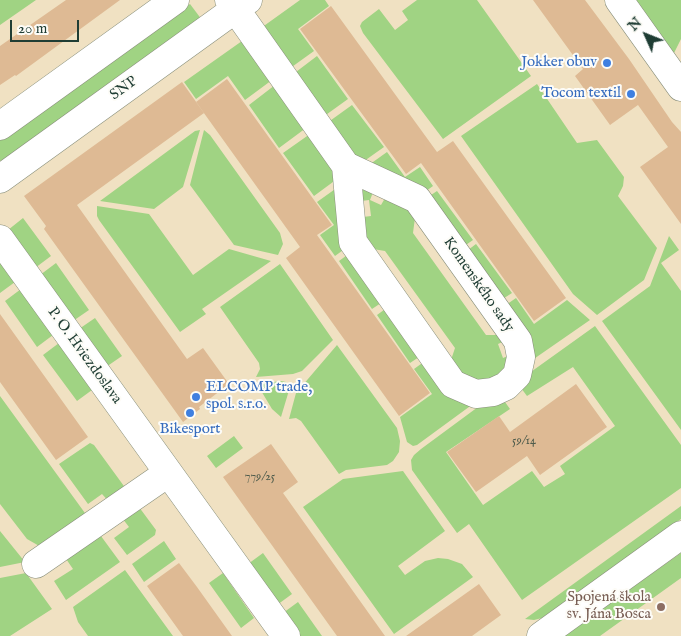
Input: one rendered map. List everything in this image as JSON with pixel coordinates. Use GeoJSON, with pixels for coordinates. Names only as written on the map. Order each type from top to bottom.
{"type":"FeatureCollection","features":[{"type":"Feature","properties":{"kind":"street"},"geometry":{"type":"LineString","coordinates":[[0,126],[175,0]]}},
{"type":"Feature","properties":{"kind":"street"},"geometry":{"type":"LineString","coordinates":[[618,0],[681,86]]}},
{"type":"Feature","properties":{"kind":"street","name":"Komenského sady"},"geometry":{"type":"LineString","coordinates":[[238,3],[346,166],[353,242],[453,384],[476,394],[493,392],[506,386],[516,375],[521,357],[518,341],[417,199],[346,166]]}},
{"type":"Feature","properties":{"kind":"street","name":"SNP"},"geometry":{"type":"LineString","coordinates":[[0,179],[238,3]]}},
{"type":"Feature","properties":{"kind":"street","name":"P. O. Hviezdoslava"},"geometry":{"type":"LineString","coordinates":[[0,239],[286,636]]}},
{"type":"Feature","properties":{"kind":"street"},"geometry":{"type":"LineString","coordinates":[[36,564],[168,473]]}},
{"type":"Feature","properties":{"kind":"street"},"geometry":{"type":"LineString","coordinates":[[541,636],[681,535]]}},
{"type":"Feature","properties":{"kind":"green space"},"geometry":{"type":"Polygon","coordinates":[[[0,0],[36,0],[0,25],[0,0]]]}},
{"type":"Feature","properties":{"kind":"green space"},"geometry":{"type":"Polygon","coordinates":[[[300,0],[325,0],[329,6],[298,29],[314,51],[289,69],[261,28],[300,0]]]}},
{"type":"Feature","properties":{"kind":"green space"},"geometry":{"type":"Polygon","coordinates":[[[417,0],[477,0],[531,76],[443,139],[363,33],[360,26],[362,22],[379,9],[395,30],[408,20],[402,11],[417,0]]]}},
{"type":"Feature","properties":{"kind":"green space"},"geometry":{"type":"Polygon","coordinates":[[[635,0],[681,0],[681,39],[674,53],[635,0]]]}},
{"type":"Feature","properties":{"kind":"green space"},"geometry":{"type":"Polygon","coordinates":[[[190,4],[202,20],[2,163],[0,160],[0,140],[190,4]]]}},
{"type":"Feature","properties":{"kind":"green space"},"geometry":{"type":"Polygon","coordinates":[[[242,41],[272,80],[245,100],[228,76],[196,99],[184,82],[242,41]]]}},
{"type":"Feature","properties":{"kind":"green space"},"geometry":{"type":"Polygon","coordinates":[[[317,56],[348,99],[323,117],[292,75],[317,56]]]}},
{"type":"Feature","properties":{"kind":"green space"},"geometry":{"type":"Polygon","coordinates":[[[537,84],[577,143],[597,140],[624,177],[623,186],[618,196],[657,248],[644,280],[597,315],[573,294],[461,136],[537,84]]]}},
{"type":"Feature","properties":{"kind":"green space"},"geometry":{"type":"Polygon","coordinates":[[[275,85],[306,128],[279,148],[249,105],[275,85]]]}},
{"type":"Feature","properties":{"kind":"green space"},"geometry":{"type":"Polygon","coordinates":[[[352,105],[384,147],[360,164],[327,123],[352,105]]]}},
{"type":"Feature","properties":{"kind":"green space"},"geometry":{"type":"Polygon","coordinates":[[[200,130],[183,187],[154,209],[100,201],[195,131],[200,130]]]}},
{"type":"Feature","properties":{"kind":"green space"},"geometry":{"type":"Polygon","coordinates":[[[204,130],[210,135],[280,233],[283,244],[278,255],[234,245],[190,185],[204,130]]]}},
{"type":"Feature","properties":{"kind":"green space"},"geometry":{"type":"Polygon","coordinates":[[[310,134],[335,168],[337,179],[314,196],[283,153],[310,134]]]}},
{"type":"Feature","properties":{"kind":"green space"},"geometry":{"type":"Polygon","coordinates":[[[387,152],[405,177],[420,167],[433,186],[422,194],[366,167],[387,152]]]}},
{"type":"Feature","properties":{"kind":"green space"},"geometry":{"type":"Polygon","coordinates":[[[338,187],[346,248],[335,256],[320,235],[334,225],[317,202],[338,187]]]}},
{"type":"Feature","properties":{"kind":"green space"},"geometry":{"type":"Polygon","coordinates":[[[375,187],[370,200],[381,205],[388,193],[416,210],[413,233],[486,335],[506,335],[509,339],[498,344],[503,358],[515,353],[492,387],[448,369],[455,348],[385,251],[361,247],[355,218],[371,216],[369,200],[354,202],[361,189],[375,187]]]}},
{"type":"Feature","properties":{"kind":"green space"},"geometry":{"type":"Polygon","coordinates":[[[437,191],[473,240],[460,249],[425,199],[437,191]]]}},
{"type":"Feature","properties":{"kind":"green space"},"geometry":{"type":"Polygon","coordinates":[[[97,206],[149,214],[193,275],[229,249],[271,261],[202,309],[206,314],[180,332],[99,220],[97,206]]]}},
{"type":"Feature","properties":{"kind":"green space"},"geometry":{"type":"Polygon","coordinates":[[[23,218],[51,256],[35,268],[8,230],[23,218]]]}},
{"type":"Feature","properties":{"kind":"green space"},"geometry":{"type":"Polygon","coordinates":[[[669,236],[679,250],[661,263],[681,291],[681,430],[602,321],[650,286],[669,236]]]}},
{"type":"Feature","properties":{"kind":"green space"},"geometry":{"type":"Polygon","coordinates":[[[476,244],[512,293],[498,302],[464,253],[476,244]]]}},
{"type":"Feature","properties":{"kind":"green space"},"geometry":{"type":"Polygon","coordinates":[[[350,253],[384,301],[372,309],[339,261],[350,253]]]}},
{"type":"Feature","properties":{"kind":"green space"},"geometry":{"type":"Polygon","coordinates":[[[0,261],[15,282],[0,293],[0,261]]]}},
{"type":"Feature","properties":{"kind":"green space"},"geometry":{"type":"Polygon","coordinates":[[[56,263],[89,310],[73,321],[40,275],[56,263]]]}},
{"type":"Feature","properties":{"kind":"green space"},"geometry":{"type":"Polygon","coordinates":[[[280,264],[333,340],[302,371],[293,374],[256,377],[260,369],[259,363],[220,307],[280,264]]]}},
{"type":"Feature","properties":{"kind":"green space"},"geometry":{"type":"Polygon","coordinates":[[[21,289],[53,335],[37,347],[5,301],[21,289]]]}},
{"type":"Feature","properties":{"kind":"green space"},"geometry":{"type":"Polygon","coordinates":[[[516,298],[534,324],[567,300],[590,320],[528,363],[503,307],[516,298]]]}},
{"type":"Feature","properties":{"kind":"green space"},"geometry":{"type":"Polygon","coordinates":[[[388,307],[422,355],[410,363],[377,315],[388,307]]]}},
{"type":"Feature","properties":{"kind":"green space"},"geometry":{"type":"Polygon","coordinates":[[[95,318],[122,356],[106,367],[79,329],[95,318]]]}},
{"type":"Feature","properties":{"kind":"green space"},"geometry":{"type":"Polygon","coordinates":[[[595,326],[681,445],[681,488],[522,600],[469,524],[457,533],[412,470],[411,460],[421,449],[482,404],[494,405],[505,402],[510,409],[446,452],[483,505],[532,471],[544,487],[565,474],[560,466],[615,426],[573,367],[527,396],[521,388],[528,374],[595,326]]]}},
{"type":"Feature","properties":{"kind":"green space"},"geometry":{"type":"Polygon","coordinates":[[[59,343],[92,390],[77,401],[43,355],[59,343]]]}},
{"type":"Feature","properties":{"kind":"green space"},"geometry":{"type":"Polygon","coordinates":[[[337,345],[397,428],[400,441],[399,452],[393,461],[387,465],[346,470],[339,474],[301,421],[296,418],[289,419],[296,393],[337,345]]]}},
{"type":"Feature","properties":{"kind":"green space"},"geometry":{"type":"Polygon","coordinates":[[[425,361],[473,404],[413,446],[407,442],[400,417],[432,394],[414,369],[425,361]]]}},
{"type":"Feature","properties":{"kind":"green space"},"geometry":{"type":"Polygon","coordinates":[[[286,382],[290,387],[281,417],[272,409],[257,384],[286,382]]]}},
{"type":"Feature","properties":{"kind":"green space"},"geometry":{"type":"Polygon","coordinates":[[[0,396],[90,520],[41,547],[27,539],[0,504],[0,396]]]}},
{"type":"Feature","properties":{"kind":"green space"},"geometry":{"type":"Polygon","coordinates":[[[234,436],[243,448],[216,468],[207,456],[234,436]]]}},
{"type":"Feature","properties":{"kind":"green space"},"geometry":{"type":"Polygon","coordinates":[[[90,443],[94,445],[129,493],[112,505],[102,494],[88,504],[59,464],[90,443]]]}},
{"type":"Feature","properties":{"kind":"green space"},"geometry":{"type":"Polygon","coordinates":[[[403,471],[445,531],[398,566],[405,575],[425,561],[438,558],[448,559],[462,564],[473,577],[394,634],[303,507],[343,479],[403,471]]]}},
{"type":"Feature","properties":{"kind":"green space"},"geometry":{"type":"Polygon","coordinates":[[[136,503],[156,530],[155,535],[127,555],[114,538],[129,527],[119,514],[136,503]]]}},
{"type":"Feature","properties":{"kind":"green space"},"geometry":{"type":"Polygon","coordinates":[[[681,506],[681,519],[542,618],[534,620],[525,619],[681,506]]]}},
{"type":"Feature","properties":{"kind":"green space"},"geometry":{"type":"Polygon","coordinates":[[[0,531],[25,562],[0,567],[0,531]]]}},
{"type":"Feature","properties":{"kind":"green space"},"geometry":{"type":"Polygon","coordinates":[[[98,532],[120,562],[66,600],[54,581],[73,569],[64,556],[98,532]]]}},
{"type":"Feature","properties":{"kind":"green space"},"geometry":{"type":"Polygon","coordinates":[[[164,541],[176,559],[144,582],[132,564],[164,541]]]}},
{"type":"Feature","properties":{"kind":"green space"},"geometry":{"type":"Polygon","coordinates":[[[263,553],[292,594],[277,605],[248,564],[263,553]]]}},
{"type":"Feature","properties":{"kind":"green space"},"geometry":{"type":"Polygon","coordinates":[[[681,553],[681,578],[600,636],[563,636],[681,553]]]}},
{"type":"Feature","properties":{"kind":"green space"},"geometry":{"type":"Polygon","coordinates":[[[125,570],[173,636],[88,636],[78,622],[73,607],[125,570]]]}},
{"type":"Feature","properties":{"kind":"green space"},"geometry":{"type":"Polygon","coordinates":[[[26,573],[52,609],[10,636],[0,636],[0,578],[26,573]]]}},
{"type":"Feature","properties":{"kind":"green space"},"geometry":{"type":"Polygon","coordinates":[[[223,573],[254,618],[241,628],[209,583],[223,573]]]}},
{"type":"Feature","properties":{"kind":"green space"},"geometry":{"type":"Polygon","coordinates":[[[298,602],[322,636],[299,636],[283,613],[298,602]]]}},
{"type":"Feature","properties":{"kind":"building"},"geometry":{"type":"Polygon","coordinates":[[[66,0],[120,0],[16,76],[0,85],[0,46],[66,0]]]}},
{"type":"Feature","properties":{"kind":"building"},"geometry":{"type":"Polygon","coordinates":[[[533,0],[585,0],[681,132],[681,224],[640,167],[668,147],[638,105],[610,125],[575,76],[583,69],[533,0]]]}},
{"type":"Feature","properties":{"kind":"building"},"geometry":{"type":"Polygon","coordinates":[[[331,6],[437,152],[453,141],[566,298],[534,321],[421,163],[406,174],[300,29],[331,6]]]}},
{"type":"Feature","properties":{"kind":"building"},"geometry":{"type":"Polygon","coordinates":[[[227,79],[332,225],[317,235],[430,393],[399,416],[286,258],[300,247],[196,102],[227,79]]]}},
{"type":"Feature","properties":{"kind":"building"},"geometry":{"type":"Polygon","coordinates":[[[182,82],[204,113],[77,205],[187,359],[203,348],[229,384],[183,422],[44,229],[46,226],[24,196],[182,82]]]}},
{"type":"Feature","properties":{"kind":"building"},"geometry":{"type":"Polygon","coordinates":[[[0,314],[88,437],[56,460],[0,382],[0,314]]]}},
{"type":"Feature","properties":{"kind":"building"},"geometry":{"type":"Polygon","coordinates":[[[576,384],[607,427],[540,475],[527,456],[476,492],[447,452],[499,416],[510,432],[576,384]]]}},
{"type":"Feature","properties":{"kind":"building"},"geometry":{"type":"Polygon","coordinates":[[[271,444],[298,482],[283,493],[385,636],[337,636],[223,477],[271,444]]]}},
{"type":"Feature","properties":{"kind":"building"},"geometry":{"type":"Polygon","coordinates":[[[179,563],[232,636],[183,636],[147,586],[179,563]]]}},
{"type":"Feature","properties":{"kind":"building"},"geometry":{"type":"Polygon","coordinates":[[[479,584],[501,615],[472,636],[406,636],[479,584]]]}},
{"type":"Feature","properties":{"kind":"place","name":"Jokker obuv"},"geometry":{"type":"Point","coordinates":[607,63]}},
{"type":"Feature","properties":{"kind":"place","name":"Tocom textil"},"geometry":{"type":"Point","coordinates":[631,94]}},
{"type":"Feature","properties":{"kind":"place","name":"ELCOMP trade, spol. s.r.o."},"geometry":{"type":"Point","coordinates":[196,397]}},
{"type":"Feature","properties":{"kind":"place","name":"Bikesport"},"geometry":{"type":"Point","coordinates":[190,413]}},
{"type":"Feature","properties":{"kind":"place","name":"Spojená škola sv. Jána Bosca"},"geometry":{"type":"Point","coordinates":[661,607]}}]}
